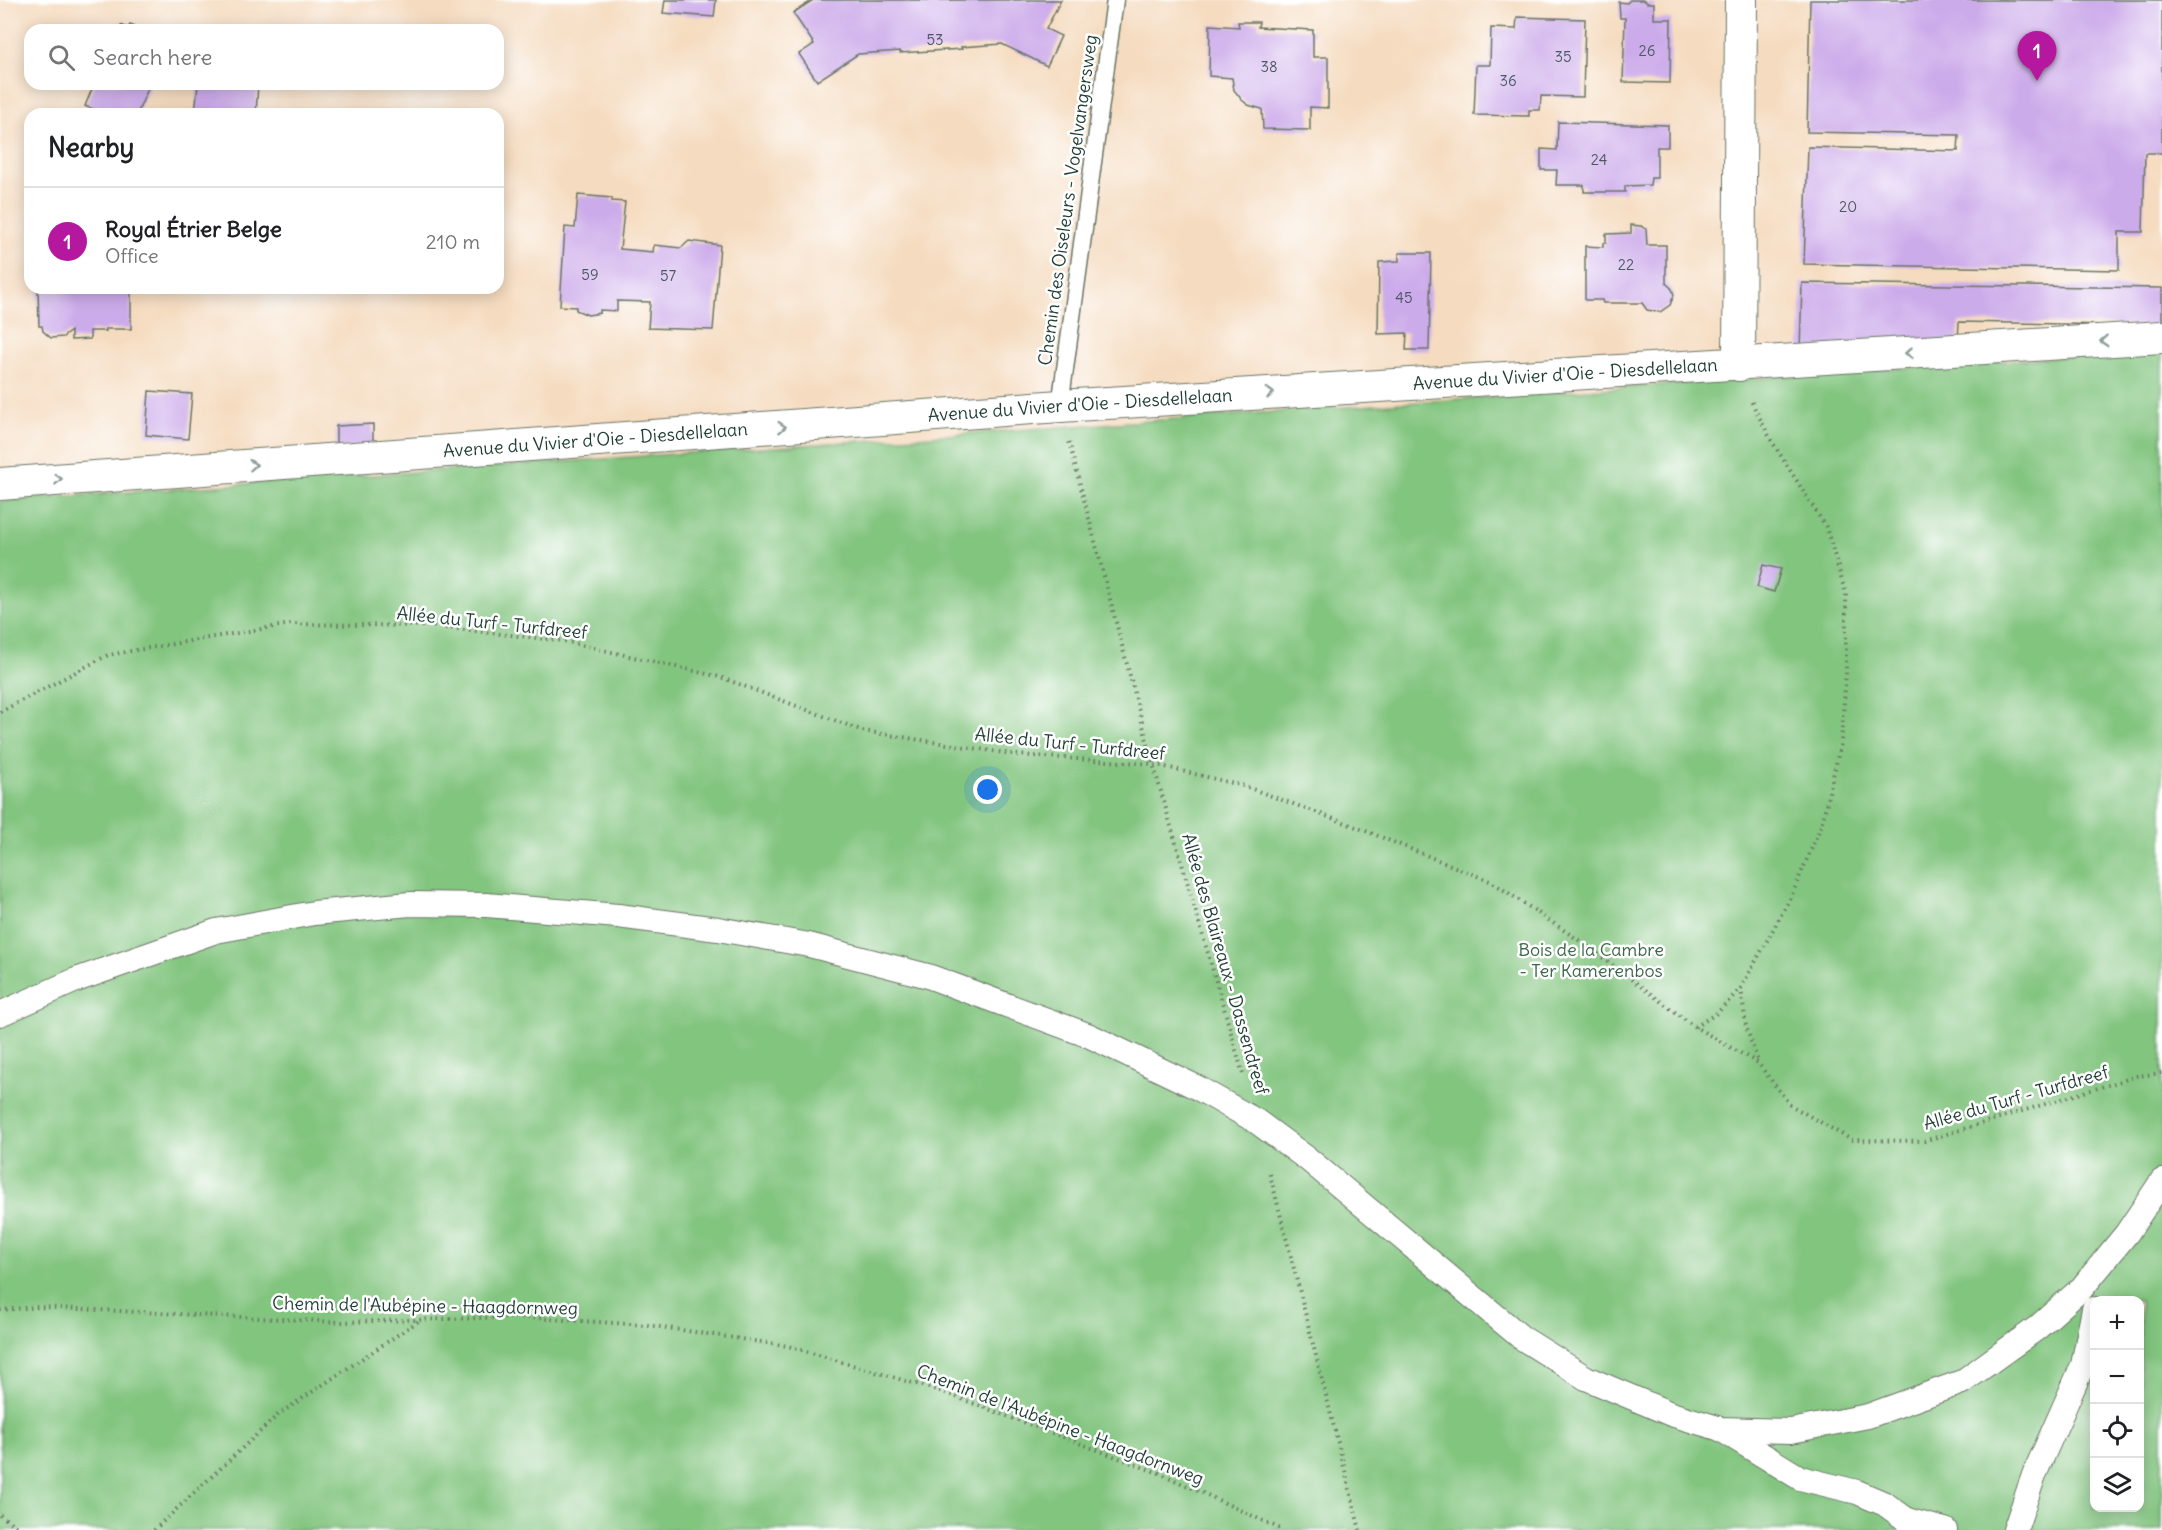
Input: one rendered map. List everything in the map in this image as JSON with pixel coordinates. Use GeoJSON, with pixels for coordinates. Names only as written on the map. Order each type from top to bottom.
{"type":"FeatureCollection","features":[{"type":"Feature","properties":{"kind":"street"},"geometry":{"type":"LineString","coordinates":[[1739,365],[1741,0]]}},
{"type":"Feature","properties":{"kind":"street","name":"Avenue du Vivier d'Oie - Diesdellelaan"},"geometry":{"type":"LineString","coordinates":[[0,484],[1060,406],[2162,337]]}},
{"type":"Feature","properties":{"kind":"street"},"geometry":{"type":"LineString","coordinates":[[0,1014],[76,980],[216,931],[314,912],[410,904],[464,904],[618,916],[718,929],[809,945],[928,976],[1090,1036],[1197,1088],[1256,1121],[1309,1160],[1522,1338],[1586,1377],[1671,1414],[1721,1429],[1791,1431],[1869,1416],[1962,1382],[2037,1328],[2082,1288],[2127,1233],[2162,1181]]}},
{"type":"Feature","properties":{"kind":"street"},"geometry":{"type":"LineString","coordinates":[[2098,1296],[2127,1233]]}},
{"type":"Feature","properties":{"kind":"street"},"geometry":{"type":"LineString","coordinates":[[2011,1527],[2083,1365],[2090,1329]]}},
{"type":"Feature","properties":{"kind":"street"},"geometry":{"type":"LineString","coordinates":[[1721,1429],[1800,1478],[1857,1492],[1885,1504],[1912,1525],[1945,1530]]}},
{"type":"Feature","properties":{"kind":"lane","name":"Chemin des Oiseleurs - Vogelvangersweg"},"geometry":{"type":"LineString","coordinates":[[1060,406],[1115,0]]}},
{"type":"Feature","properties":{"kind":"path"},"geometry":{"type":"LineString","coordinates":[[1695,1027],[1717,1013],[1741,988],[1791,897],[1821,826],[1841,742],[1846,650],[1846,594],[1826,527],[1771,440],[1742,382],[1739,365]]}},
{"type":"Feature","properties":{"kind":"path","name":"Allée des Blaireaux - Dassendreef"},"geometry":{"type":"LineString","coordinates":[[1060,406],[1154,764],[1256,1121],[1360,1530]]}},
{"type":"Feature","properties":{"kind":"path","name":"Allée du Turf - Turfdreef"},"geometry":{"type":"LineString","coordinates":[[0,712],[108,655],[291,624],[429,626],[564,641],[720,677],[863,731],[1018,755],[1154,764],[1244,786],[1351,825],[1492,882],[1583,943],[1695,1027],[1758,1063],[1790,1105],[1852,1140],[1924,1141],[2026,1112],[2138,1076],[2162,1073]]}},
{"type":"Feature","properties":{"kind":"path"},"geometry":{"type":"LineString","coordinates":[[1741,988],[1746,1026],[1758,1063]]}},
{"type":"Feature","properties":{"kind":"path","name":"Chemin de l'Aubépine - Haagdornweg"},"geometry":{"type":"LineString","coordinates":[[0,1310],[38,1306],[341,1322],[516,1317],[647,1325],[788,1346],[943,1392],[1164,1475],[1283,1530]]}},
{"type":"Feature","properties":{"kind":"path"},"geometry":{"type":"LineString","coordinates":[[154,1530],[279,1414],[421,1319]]}},
{"type":"Feature","properties":{"kind":"path"},"geometry":{"type":"LineString","coordinates":[[0,1515],[21,1530]]}},
{"type":"Feature","properties":{"kind":"green space","name":"Bois de la Cambre - Ter Kamerenbos"},"geometry":{"type":"Polygon","coordinates":[[[2162,350],[2162,1530],[0,1530],[0,501],[2162,350]]]}},
{"type":"Feature","properties":{"kind":"building"},"geometry":{"type":"Polygon","coordinates":[[[665,0],[716,0],[714,17],[663,13],[665,0]]]}},
{"type":"Feature","properties":{"kind":"building"},"geometry":{"type":"Polygon","coordinates":[[[813,0],[1061,0],[1046,29],[1061,36],[1047,66],[1002,44],[961,47],[962,49],[858,54],[817,81],[799,54],[814,44],[793,13],[813,0]]]}},
{"type":"Feature","properties":{"kind":"building"},"geometry":{"type":"Polygon","coordinates":[[[1630,0],[1654,3],[1654,19],[1671,19],[1670,83],[1623,82],[1625,18],[1620,18],[1619,2],[1627,3],[1630,0]]]}},
{"type":"Feature","properties":{"kind":"building"},"geometry":{"type":"Polygon","coordinates":[[[1810,0],[2162,0],[2162,153],[2145,153],[2143,232],[2119,232],[2119,270],[1804,264],[1808,147],[1958,151],[1959,135],[1807,132],[1810,0]]]}},
{"type":"Feature","properties":{"kind":"building"},"geometry":{"type":"Polygon","coordinates":[[[1517,17],[1585,19],[1583,97],[1541,96],[1540,110],[1529,110],[1529,116],[1474,115],[1476,65],[1490,65],[1491,28],[1516,29],[1517,17]]]}},
{"type":"Feature","properties":{"kind":"building"},"geometry":{"type":"Polygon","coordinates":[[[1238,22],[1259,22],[1258,27],[1313,30],[1313,57],[1328,57],[1328,108],[1310,107],[1310,130],[1263,129],[1262,109],[1248,105],[1242,100],[1234,90],[1232,78],[1209,76],[1210,25],[1239,27],[1238,22]]]}},
{"type":"Feature","properties":{"kind":"building"},"geometry":{"type":"Polygon","coordinates":[[[92,90],[147,90],[140,108],[90,108],[85,106],[92,90]]]}},
{"type":"Feature","properties":{"kind":"building"},"geometry":{"type":"Polygon","coordinates":[[[197,90],[258,90],[256,108],[196,108],[197,90]]]}},
{"type":"Feature","properties":{"kind":"building"},"geometry":{"type":"Polygon","coordinates":[[[1558,122],[1668,125],[1668,147],[1657,147],[1657,178],[1651,178],[1650,185],[1625,186],[1625,192],[1584,192],[1584,185],[1556,185],[1557,170],[1541,170],[1541,149],[1557,150],[1558,122]]]}},
{"type":"Feature","properties":{"kind":"building"},"geometry":{"type":"Polygon","coordinates":[[[578,195],[612,198],[612,201],[625,202],[620,249],[653,252],[654,245],[681,248],[689,241],[720,245],[713,330],[648,328],[650,302],[617,301],[617,311],[600,310],[600,313],[588,315],[576,310],[576,307],[560,306],[565,227],[575,228],[578,195]]]}},
{"type":"Feature","properties":{"kind":"building"},"geometry":{"type":"Polygon","coordinates":[[[1631,225],[1646,229],[1647,245],[1666,245],[1666,283],[1674,295],[1670,305],[1660,312],[1647,310],[1642,303],[1603,303],[1602,300],[1585,300],[1585,246],[1603,247],[1603,243],[1606,243],[1606,234],[1631,233],[1631,225]]]}},
{"type":"Feature","properties":{"kind":"building"},"geometry":{"type":"Polygon","coordinates":[[[1399,253],[1431,253],[1429,350],[1406,350],[1407,333],[1378,334],[1379,262],[1399,261],[1399,253]]]}},
{"type":"Feature","properties":{"kind":"building"},"geometry":{"type":"Polygon","coordinates":[[[1802,283],[2162,288],[2162,326],[1959,322],[1958,341],[1800,351],[1802,283]]]}},
{"type":"Feature","properties":{"kind":"building"},"geometry":{"type":"Polygon","coordinates":[[[38,294],[131,294],[131,329],[90,331],[90,339],[71,340],[71,331],[63,337],[51,338],[43,331],[42,326],[39,326],[38,294]]]}},
{"type":"Feature","properties":{"kind":"building"},"geometry":{"type":"Polygon","coordinates":[[[149,391],[192,394],[188,439],[146,435],[149,391]]]}},
{"type":"Feature","properties":{"kind":"building"},"geometry":{"type":"Polygon","coordinates":[[[373,424],[373,446],[336,448],[336,426],[373,424]]]}},
{"type":"Feature","properties":{"kind":"building"},"geometry":{"type":"Polygon","coordinates":[[[1763,565],[1781,569],[1774,592],[1757,587],[1763,565]]]}},
{"type":"Feature","properties":{"kind":"place","name":"Royal Étrier Belge"},"geometry":{"type":"Point","coordinates":[2037,81]}}]}
